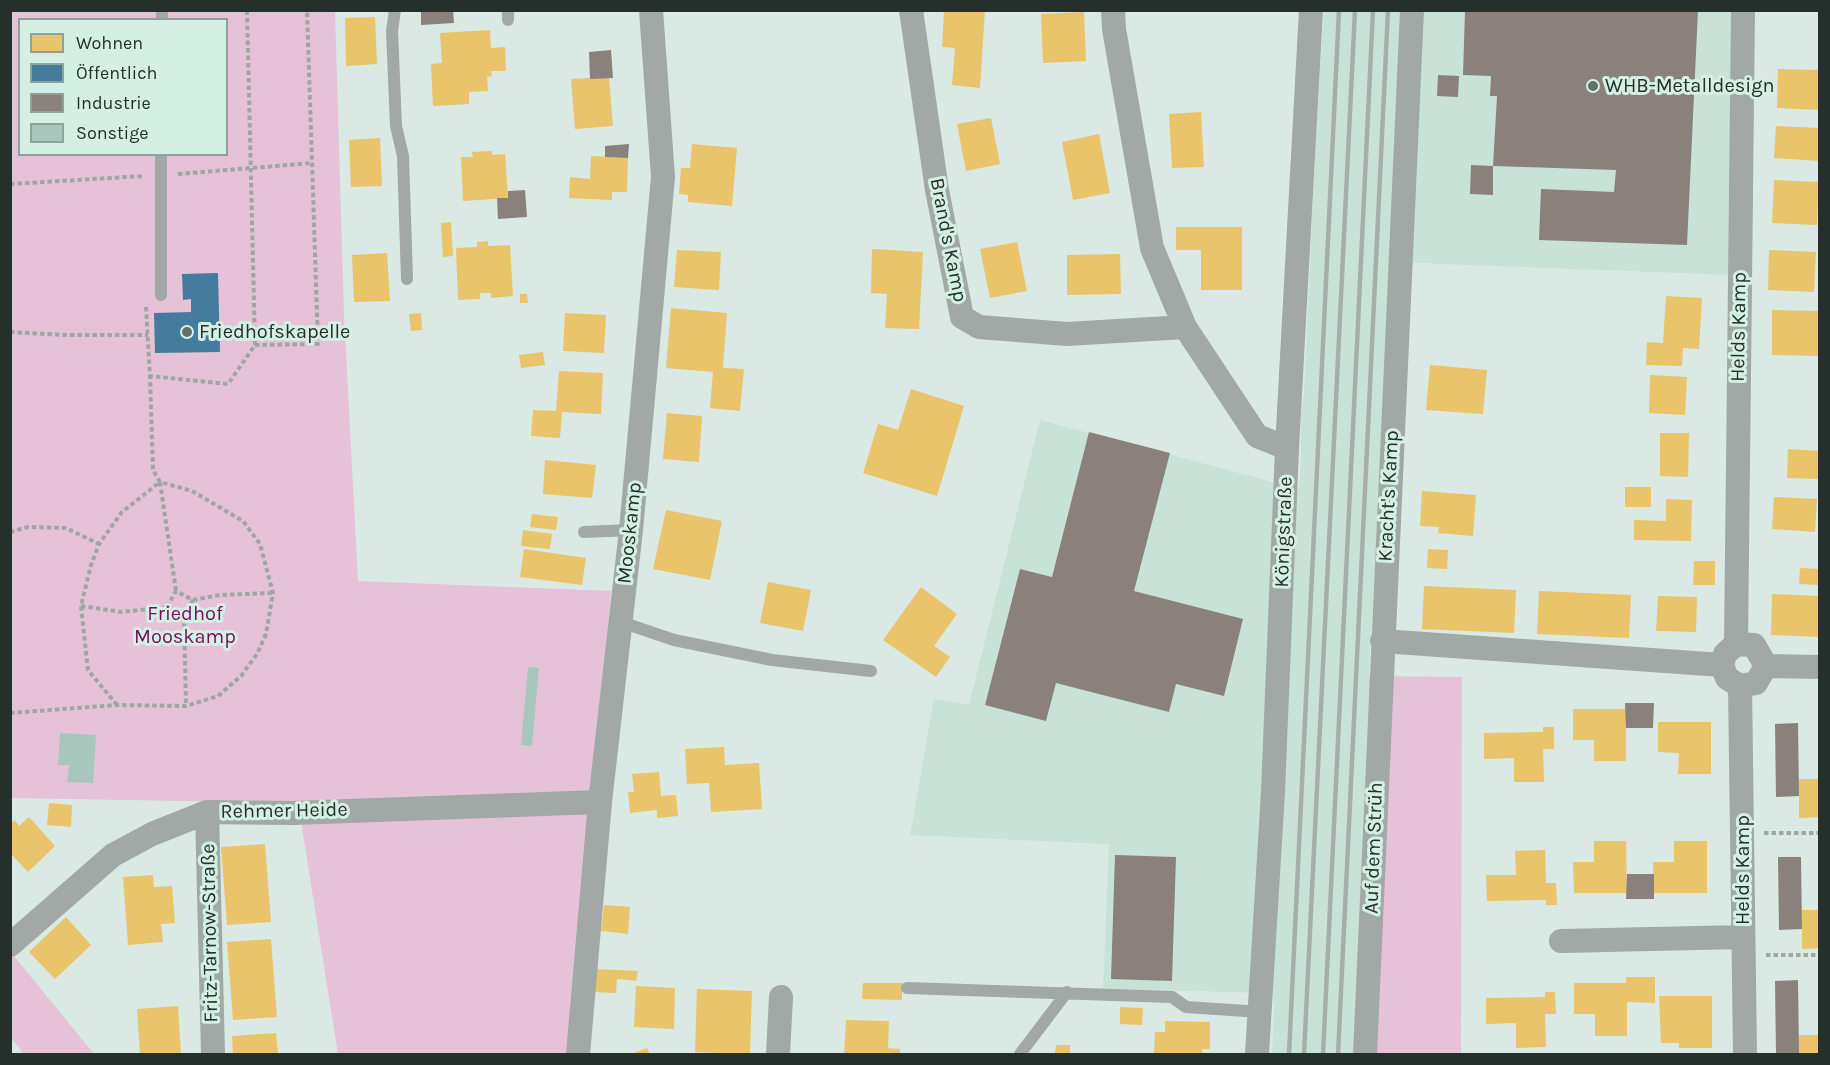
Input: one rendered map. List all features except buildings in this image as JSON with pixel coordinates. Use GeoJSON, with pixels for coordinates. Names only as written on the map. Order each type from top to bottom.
{"type":"FeatureCollection","features":[{"type":"Feature","properties":{"kind":"street","name":"Mooskamp"},"geometry":{"type":"LineString","coordinates":[[578,1054],[600,802],[631,530],[663,177],[651,10]]}},
{"type":"Feature","properties":{"kind":"street","name":"Brand's Kamp"},"geometry":{"type":"LineString","coordinates":[[911,10],[937,190],[962,317],[979,327],[1067,334],[1185,327]]}},
{"type":"Feature","properties":{"kind":"street"},"geometry":{"type":"LineString","coordinates":[[1113,10],[1114,29],[1152,248],[1185,327],[1257,436],[1287,448]]}},
{"type":"Feature","properties":{"kind":"street","name":"Königstraße"},"geometry":{"type":"LineString","coordinates":[[1257,1054],[1273,792],[1287,448],[1311,10]]}},
{"type":"Feature","properties":{"kind":"street","name":"Kracht's Kamp"},"geometry":{"type":"LineString","coordinates":[[1382,641],[1412,10]]}},
{"type":"Feature","properties":{"kind":"street","name":"Helds Kamp"},"geometry":{"type":"LineString","coordinates":[[1736,644],[1743,10]]}},
{"type":"Feature","properties":{"kind":"street"},"geometry":{"type":"LineString","coordinates":[[1382,641],[1722,665]]}},
{"type":"Feature","properties":{"kind":"street","name":"Auf dem Strüh"},"geometry":{"type":"LineString","coordinates":[[1365,1054],[1382,641]]}},
{"type":"Feature","properties":{"kind":"street"},"geometry":{"type":"LineString","coordinates":[[1736,644],[1754,645],[1766,666],[1756,683],[1740,686],[1727,678],[1722,665],[1725,654],[1736,644]]}},
{"type":"Feature","properties":{"kind":"street"},"geometry":{"type":"LineString","coordinates":[[1766,666],[1820,667]]}},
{"type":"Feature","properties":{"kind":"street","name":"Helds Kamp"},"geometry":{"type":"LineString","coordinates":[[1740,686],[1744,1054]]}},
{"type":"Feature","properties":{"kind":"street","name":"Rehmer Heide"},"geometry":{"type":"LineString","coordinates":[[10,945],[113,855],[152,834],[207,812],[293,813],[600,802]]}},
{"type":"Feature","properties":{"kind":"street","name":"Fritz-Tarnow-Straße"},"geometry":{"type":"LineString","coordinates":[[207,812],[213,1054]]}},
{"type":"Feature","properties":{"kind":"street"},"geometry":{"type":"LineString","coordinates":[[1561,941],[1744,946]]}},
{"type":"Feature","properties":{"kind":"street"},"geometry":{"type":"LineString","coordinates":[[778,1054],[781,997]]}},
{"type":"Feature","properties":{"kind":"lane"},"geometry":{"type":"LineString","coordinates":[[395,10],[392,31],[396,126],[403,156],[407,279]]}},
{"type":"Feature","properties":{"kind":"lane"},"geometry":{"type":"LineString","coordinates":[[161,156],[161,295]]}},
{"type":"Feature","properties":{"kind":"lane"},"geometry":{"type":"LineString","coordinates":[[584,532],[631,530]]}},
{"type":"Feature","properties":{"kind":"lane"},"geometry":{"type":"LineString","coordinates":[[621,622],[674,640],[772,660],[871,671]]}},
{"type":"Feature","properties":{"kind":"lane"},"geometry":{"type":"LineString","coordinates":[[907,988],[1172,997],[1185,1007],[1261,1012]]}},
{"type":"Feature","properties":{"kind":"lane"},"geometry":{"type":"LineString","coordinates":[[1020,1054],[1067,992]]}},
{"type":"Feature","properties":{"kind":"path"},"geometry":{"type":"LineString","coordinates":[[150,376],[228,384],[255,345],[247,10]]}},
{"type":"Feature","properties":{"kind":"path"},"geometry":{"type":"LineString","coordinates":[[255,345],[318,344],[307,10]]}},
{"type":"Feature","properties":{"kind":"path"},"geometry":{"type":"LineString","coordinates":[[161,295],[145,295],[153,470],[160,482],[176,591],[167,607]]}},
{"type":"Feature","properties":{"kind":"path"},"geometry":{"type":"LineString","coordinates":[[10,332],[65,335],[148,335]]}},
{"type":"Feature","properties":{"kind":"path"},"geometry":{"type":"LineString","coordinates":[[117,705],[88,670],[81,606],[91,565],[99,544],[122,512],[160,482]]}},
{"type":"Feature","properties":{"kind":"path"},"geometry":{"type":"LineString","coordinates":[[10,712],[117,705],[186,706],[218,696],[241,676],[257,654],[267,634],[273,593],[260,544],[243,521],[192,491],[160,482]]}},
{"type":"Feature","properties":{"kind":"path"},"geometry":{"type":"LineString","coordinates":[[10,532],[28,526],[66,528],[99,544]]}},
{"type":"Feature","properties":{"kind":"path"},"geometry":{"type":"LineString","coordinates":[[176,591],[193,600],[220,595],[273,593]]}},
{"type":"Feature","properties":{"kind":"path"},"geometry":{"type":"LineString","coordinates":[[186,706],[184,616],[193,600]]}},
{"type":"Feature","properties":{"kind":"path"},"geometry":{"type":"LineString","coordinates":[[81,606],[122,612],[167,607],[184,616]]}},
{"type":"Feature","properties":{"kind":"path"},"geometry":{"type":"LineString","coordinates":[[1742,833],[1820,833]]}},
{"type":"Feature","properties":{"kind":"path"},"geometry":{"type":"LineString","coordinates":[[1744,946],[1820,956]]}},
{"type":"Feature","properties":{"kind":"shaded area"},"geometry":{"type":"Polygon","coordinates":[[[1324,11],[1739,11],[1732,275],[1392,262],[1369,676],[1359,1054],[1272,1054],[1273,993],[1103,989],[1109,844],[910,835],[934,699],[969,705],[1040,420],[1299,489],[1301,414],[1324,11]]]}},
{"type":"Feature","properties":{"kind":"green space","name":"Friedhof Mooskamp"},"geometry":{"type":"Polygon","coordinates":[[[11,11],[335,11],[344,315],[358,581],[611,591],[572,1054],[338,1054],[298,803],[11,798],[11,11]]]}},
{"type":"Feature","properties":{"kind":"green space"},"geometry":{"type":"Polygon","coordinates":[[[1369,676],[1462,677],[1461,1054],[1359,1054],[1369,676]]]}},
{"type":"Feature","properties":{"kind":"green space"},"geometry":{"type":"Polygon","coordinates":[[[10,951],[94,1054],[24,1054],[11,1038],[10,951]]]}},
{"type":"Feature","properties":{"kind":"railway"},"geometry":{"type":"LineString","coordinates":[[1289,1054],[1339,10]]}},
{"type":"Feature","properties":{"kind":"railway"},"geometry":{"type":"LineString","coordinates":[[1304,1054],[1355,10]]}},
{"type":"Feature","properties":{"kind":"railway"},"geometry":{"type":"LineString","coordinates":[[1323,1054],[1373,10]]}},
{"type":"Feature","properties":{"kind":"railway"},"geometry":{"type":"LineString","coordinates":[[1338,1054],[1388,10]]}},
{"type":"Feature","properties":{"kind":"place","name":"WHB-Metalldesign"},"geometry":{"type":"Point","coordinates":[1593,86]}},
{"type":"Feature","properties":{"kind":"place","name":"Friedhofskapelle"},"geometry":{"type":"Point","coordinates":[187,332]}}]}
